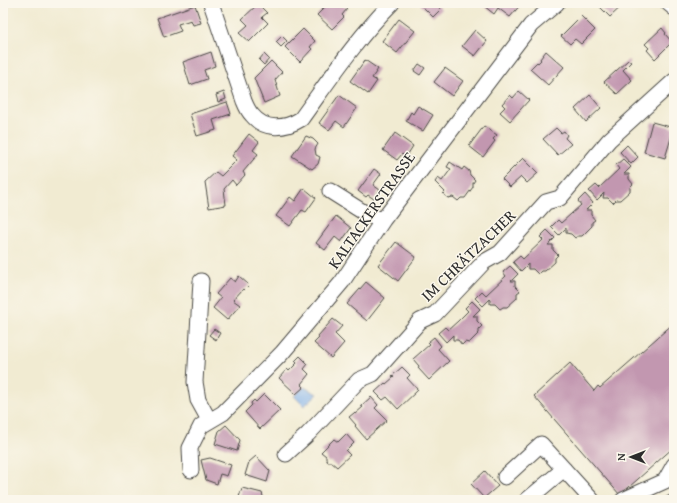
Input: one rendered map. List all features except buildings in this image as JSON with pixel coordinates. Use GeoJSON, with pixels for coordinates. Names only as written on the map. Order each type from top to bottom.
{"type":"FeatureCollection","features":[{"type":"Feature","properties":{"kind":"street"},"geometry":{"type":"LineString","coordinates":[[211,3],[244,101],[250,114],[257,121],[267,126],[276,127],[285,127],[300,119],[354,46],[377,18],[392,3]]}},
{"type":"Feature","properties":{"kind":"street","name":"KALTACKERSTRASSE"},"geometry":{"type":"LineString","coordinates":[[205,423],[223,412],[231,405],[282,353],[342,282],[383,220],[531,25],[556,3]]}},
{"type":"Feature","properties":{"kind":"street"},"geometry":{"type":"LineString","coordinates":[[668,3],[674,8]]}},
{"type":"Feature","properties":{"kind":"street","name":"IM CHRÄTZACHER"},"geometry":{"type":"LineString","coordinates":[[286,454],[308,434],[359,380],[373,374],[420,321],[435,314],[484,262],[500,253],[546,202],[560,198],[609,140],[674,81]]}},
{"type":"Feature","properties":{"kind":"street"},"geometry":{"type":"LineString","coordinates":[[330,191],[368,215],[383,220]]}},
{"type":"Feature","properties":{"kind":"street"},"geometry":{"type":"LineString","coordinates":[[191,470],[190,448],[205,423],[198,400],[195,382],[201,281]]}},
{"type":"Feature","properties":{"kind":"street"},"geometry":{"type":"LineString","coordinates":[[505,477],[541,444],[592,500]]}},
{"type":"Feature","properties":{"kind":"street"},"geometry":{"type":"LineString","coordinates":[[623,500],[665,481],[674,465]]}},
{"type":"Feature","properties":{"kind":"street"},"geometry":{"type":"LineString","coordinates":[[527,500],[564,469]]}},
{"type":"Feature","properties":{"kind":"water"},"geometry":{"type":"Polygon","coordinates":[[[304,387],[317,394],[304,406],[294,396],[304,387]]]}},
{"type":"Feature","properties":{"kind":"railway"},"geometry":{"type":"LineString","coordinates":[[665,500],[674,495]]}}]}
